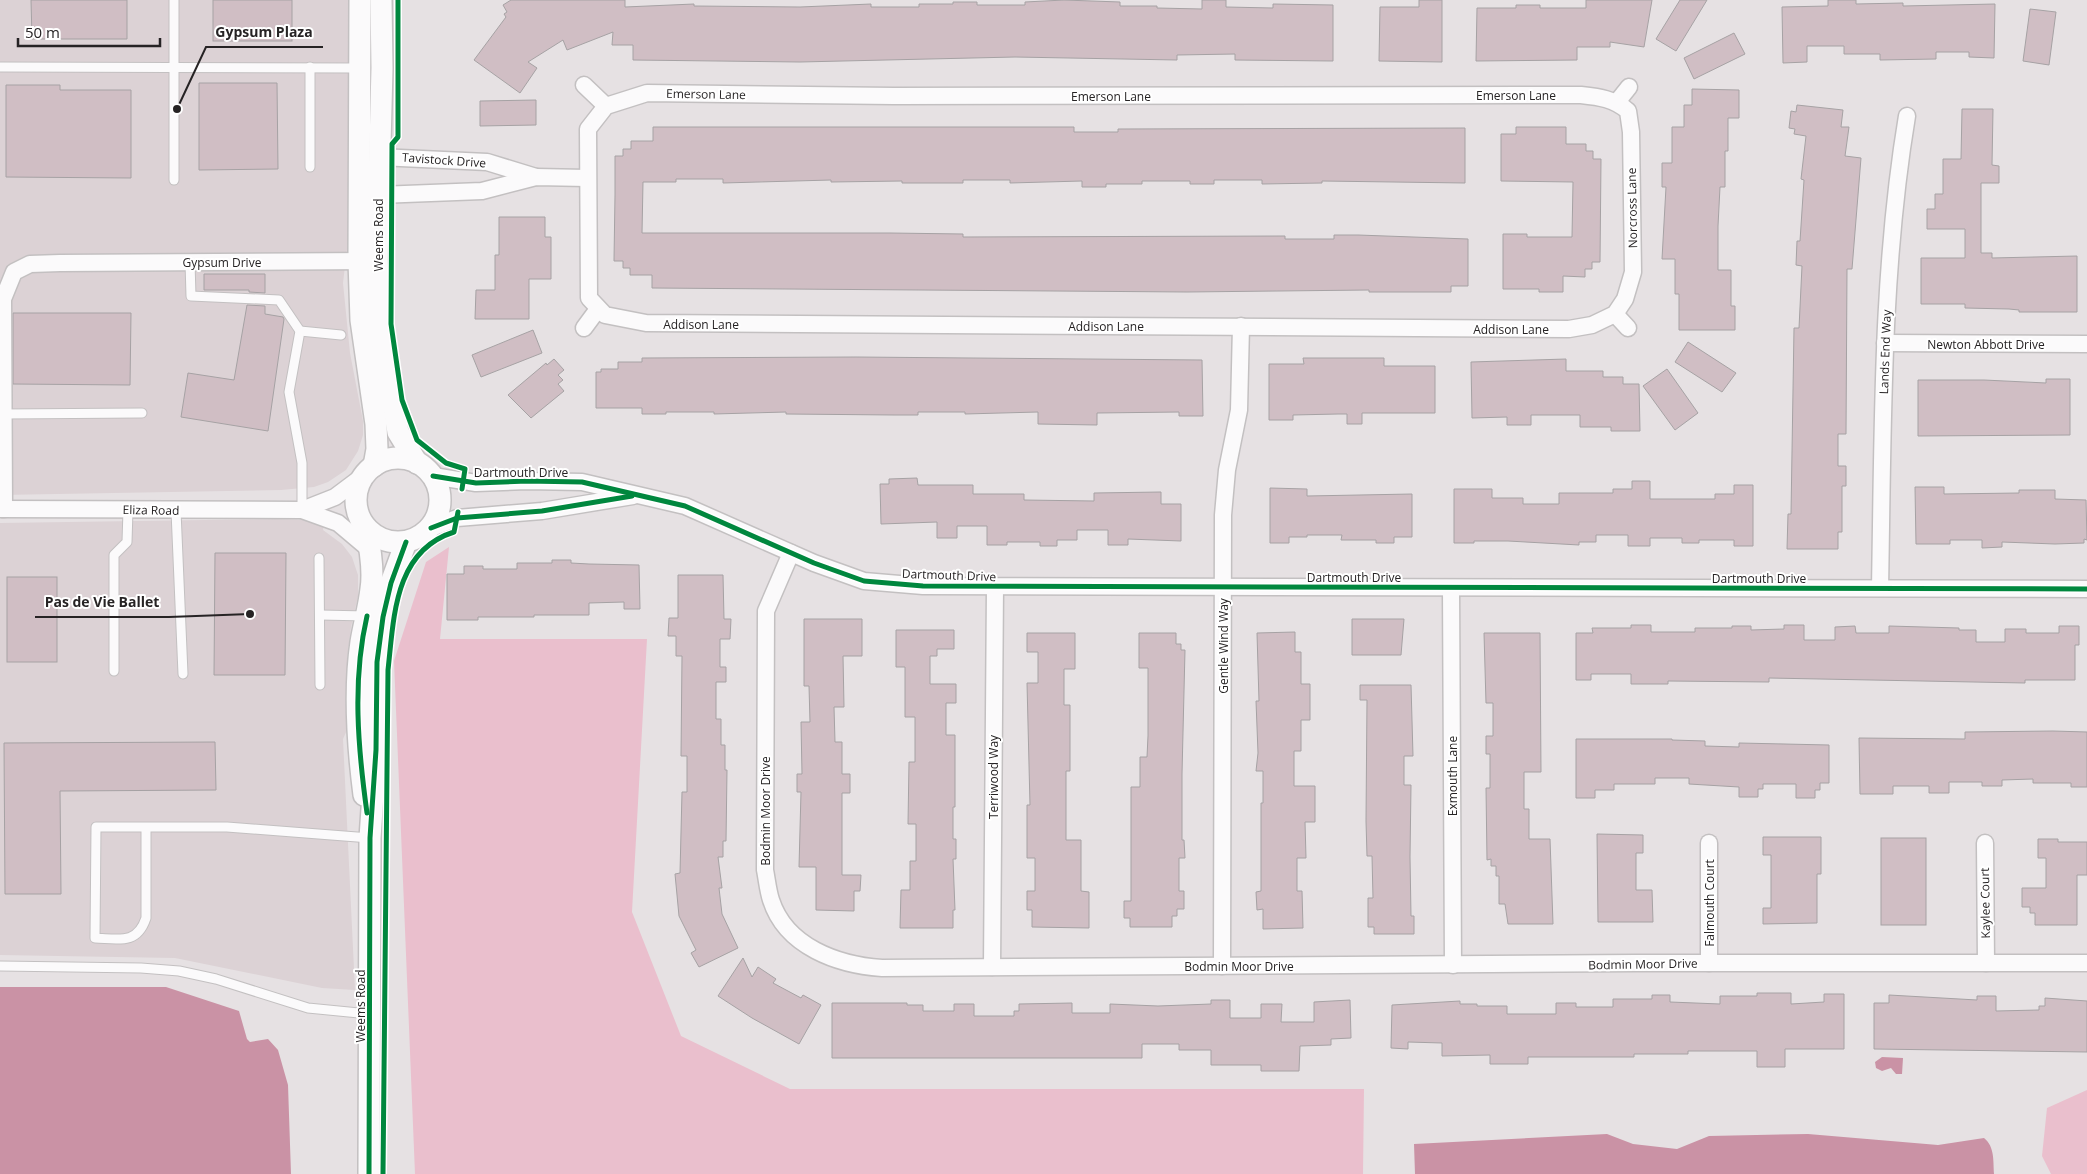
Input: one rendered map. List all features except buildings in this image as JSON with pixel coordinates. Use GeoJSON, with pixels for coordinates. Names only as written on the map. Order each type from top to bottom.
{"type":"FeatureCollection","features":[{"type":"Feature","properties":{"kind":"street","name":"Weems Road"},"geometry":{"type":"LineString","coordinates":[[360,0],[359,68],[368,261],[398,432],[425,469]]}},
{"type":"Feature","properties":{"kind":"street","name":"Weems Road"},"geometry":{"type":"LineString","coordinates":[[368,471],[377,449],[376,424],[360,320],[378,195],[382,59],[381,0]]}},
{"type":"Feature","properties":{"kind":"street"},"geometry":{"type":"LineString","coordinates":[[584,85],[606,106],[588,129],[589,298],[598,309],[584,328]]}},
{"type":"Feature","properties":{"kind":"street"},"geometry":{"type":"LineString","coordinates":[[1617,102],[1629,87]]}},
{"type":"Feature","properties":{"kind":"street","name":"Emerson Lane"},"geometry":{"type":"LineString","coordinates":[[606,106],[647,93],[894,96],[1581,95],[1617,102]]}},
{"type":"Feature","properties":{"kind":"street","name":"Norcross Lane"},"geometry":{"type":"LineString","coordinates":[[1615,314],[1625,299],[1632,272],[1631,132],[1628,112],[1617,102]]}},
{"type":"Feature","properties":{"kind":"street","name":"Lands End Way"},"geometry":{"type":"LineString","coordinates":[[1880,588],[1885,343],[1889,260],[1896,184],[1907,116]]}},
{"type":"Feature","properties":{"kind":"street","name":"Tavistock Drive"},"geometry":{"type":"LineString","coordinates":[[379,157],[487,162],[536,177]]}},
{"type":"Feature","properties":{"kind":"street","name":"Tavistock Drive"},"geometry":{"type":"LineString","coordinates":[[378,195],[482,191],[536,177],[587,178]]}},
{"type":"Feature","properties":{"kind":"street","name":"Gypsum Drive"},"geometry":{"type":"LineString","coordinates":[[2,508],[3,299],[14,272],[30,264],[368,261]]}},
{"type":"Feature","properties":{"kind":"street","name":"Addison Lane"},"geometry":{"type":"LineString","coordinates":[[598,309],[605,315],[646,323],[1569,329],[1592,325],[1615,314]]}},
{"type":"Feature","properties":{"kind":"street"},"geometry":{"type":"LineString","coordinates":[[1615,314],[1628,328]]}},
{"type":"Feature","properties":{"kind":"street","name":"Gentle Wind Way"},"geometry":{"type":"LineString","coordinates":[[1222,966],[1223,515],[1227,470],[1239,410],[1241,326]]}},
{"type":"Feature","properties":{"kind":"street","name":"Newton Abbott Drive"},"geometry":{"type":"LineString","coordinates":[[1885,343],[2087,344]]}},
{"type":"Feature","properties":{"kind":"street"},"geometry":{"type":"LineString","coordinates":[[398,458],[425,469],[439,488],[441,501],[438,515],[431,528],[420,537],[406,542],[391,542],[378,537],[366,528],[359,516],[356,502],[357,488],[368,471],[384,460],[398,458]]}},
{"type":"Feature","properties":{"kind":"street","name":"Dartmouth Drive"},"geometry":{"type":"LineString","coordinates":[[425,469],[476,483],[526,481],[582,482],[686,506],[791,553],[864,581],[923,586],[2087,589]]}},
{"type":"Feature","properties":{"kind":"street","name":"Eliza Road"},"geometry":{"type":"LineString","coordinates":[[302,510],[335,497],[368,471]]}},
{"type":"Feature","properties":{"kind":"street","name":"Dartmouth Drive"},"geometry":{"type":"LineString","coordinates":[[431,528],[457,518],[590,505],[637,495]]}},
{"type":"Feature","properties":{"kind":"street","name":"Eliza Road"},"geometry":{"type":"LineString","coordinates":[[2,508],[176,511],[302,510],[338,523],[370,550]]}},
{"type":"Feature","properties":{"kind":"street","name":"Weems Road"},"geometry":{"type":"LineString","coordinates":[[366,528],[370,550],[372,587],[361,642],[358,753],[370,838]]}},
{"type":"Feature","properties":{"kind":"street","name":"Weems Road"},"geometry":{"type":"LineString","coordinates":[[369,1174],[370,838],[376,750],[377,662],[383,617],[391,582],[406,542]]}},
{"type":"Feature","properties":{"kind":"street","name":"Bodmin Moor Drive"},"geometry":{"type":"LineString","coordinates":[[791,553],[766,612],[765,870],[771,901],[784,926],[805,946],[831,958],[858,966],[992,967],[2087,963]]}},
{"type":"Feature","properties":{"kind":"street","name":"Terriwood Way"},"geometry":{"type":"LineString","coordinates":[[992,967],[995,587]]}},
{"type":"Feature","properties":{"kind":"street","name":"Exmouth Lane"},"geometry":{"type":"LineString","coordinates":[[1451,588],[1453,965]]}},
{"type":"Feature","properties":{"kind":"street","name":"Falmouth Court"},"geometry":{"type":"LineString","coordinates":[[1709,843],[1709,963]]}},
{"type":"Feature","properties":{"kind":"street","name":"Kaylee Court"},"geometry":{"type":"LineString","coordinates":[[1985,843],[1986,963]]}},
{"type":"Feature","properties":{"kind":"lane"},"geometry":{"type":"LineString","coordinates":[[174,0],[174,180]]}},
{"type":"Feature","properties":{"kind":"lane"},"geometry":{"type":"LineString","coordinates":[[0,67],[359,68]]}},
{"type":"Feature","properties":{"kind":"lane"},"geometry":{"type":"LineString","coordinates":[[310,67],[310,167]]}},
{"type":"Feature","properties":{"kind":"lane"},"geometry":{"type":"LineString","coordinates":[[190,262],[191,296],[279,300],[300,331],[289,392],[302,463],[302,510]]}},
{"type":"Feature","properties":{"kind":"lane"},"geometry":{"type":"LineString","coordinates":[[300,331],[341,336]]}},
{"type":"Feature","properties":{"kind":"lane"},"geometry":{"type":"LineString","coordinates":[[3,414],[142,413]]}},
{"type":"Feature","properties":{"kind":"lane"},"geometry":{"type":"LineString","coordinates":[[114,671],[114,555],[127,542],[128,510]]}},
{"type":"Feature","properties":{"kind":"lane"},"geometry":{"type":"LineString","coordinates":[[176,511],[183,674]]}},
{"type":"Feature","properties":{"kind":"lane"},"geometry":{"type":"LineString","coordinates":[[319,558],[320,685]]}},
{"type":"Feature","properties":{"kind":"lane"},"geometry":{"type":"LineString","coordinates":[[320,615],[366,616]]}},
{"type":"Feature","properties":{"kind":"lane"},"geometry":{"type":"LineString","coordinates":[[146,827],[146,918],[143,929],[128,939],[95,938],[96,827],[146,827],[227,827],[370,838]]}},
{"type":"Feature","properties":{"kind":"lane"},"geometry":{"type":"LineString","coordinates":[[0,966],[141,968],[179,971],[216,979],[308,1008],[370,1014]]}},
{"type":"Feature","properties":{"kind":"shaded area"},"geometry":{"type":"Polygon","coordinates":[[[0,0],[356,0],[350,224],[343,283],[350,353],[363,421],[363,435],[358,451],[346,470],[328,482],[314,487],[281,490],[0,495],[0,0]]]}},
{"type":"Feature","properties":{"kind":"shaded area"},"geometry":{"type":"Polygon","coordinates":[[[311,520],[324,525],[323,530],[342,544],[352,557],[358,575],[358,596],[347,658],[347,730],[343,739],[355,990],[322,988],[175,958],[0,955],[0,523],[311,520]]]}},
{"type":"Feature","properties":{"kind":"shaded area"},"geometry":{"type":"Polygon","coordinates":[[[449,547],[440,639],[647,639],[632,912],[681,1036],[790,1089],[1364,1089],[1363,1174],[415,1174],[394,661],[426,562],[449,547]]]}},
{"type":"Feature","properties":{"kind":"shaded area"},"geometry":{"type":"Polygon","coordinates":[[[0,987],[166,987],[239,1011],[247,1039],[250,1042],[268,1039],[278,1050],[288,1085],[291,1174],[0,1174],[0,987]]]}},
{"type":"Feature","properties":{"kind":"shaded area"},"geometry":{"type":"Polygon","coordinates":[[[1882,1057],[1903,1058],[1902,1074],[1896,1074],[1891,1068],[1882,1071],[1876,1068],[1875,1062],[1882,1057]]]}},
{"type":"Feature","properties":{"kind":"shaded area"},"geometry":{"type":"Polygon","coordinates":[[[2087,1090],[2087,1174],[2051,1174],[2042,1156],[2047,1108],[2087,1090]]]}},
{"type":"Feature","properties":{"kind":"shaded area"},"geometry":{"type":"Polygon","coordinates":[[[1607,1134],[1633,1144],[1677,1149],[1709,1136],[1808,1134],[1938,1145],[1984,1138],[1992,1150],[1994,1174],[1415,1174],[1414,1144],[1607,1134]]]}},
{"type":"Feature","properties":{"kind":"cycle path"},"geometry":{"type":"LineString","coordinates":[[398,0],[398,137],[392,144],[391,324],[402,400],[417,440],[446,463],[465,469],[462,489]]}},
{"type":"Feature","properties":{"kind":"cycle path"},"geometry":{"type":"LineString","coordinates":[[433,476],[476,483],[527,481],[582,482],[685,506],[814,563],[864,581],[923,586],[2087,589]]}},
{"type":"Feature","properties":{"kind":"cycle path"},"geometry":{"type":"LineString","coordinates":[[431,528],[457,518],[542,511],[632,496]]}},
{"type":"Feature","properties":{"kind":"cycle path"},"geometry":{"type":"LineString","coordinates":[[383,1174],[388,670],[392,629],[401,588],[408,570],[419,554],[434,541],[454,532],[458,512]]}},
{"type":"Feature","properties":{"kind":"cycle path"},"geometry":{"type":"LineString","coordinates":[[369,1174],[370,838],[376,750],[377,662],[383,617],[391,583],[406,542]]}},
{"type":"Feature","properties":{"kind":"cycle path"},"geometry":{"type":"LineString","coordinates":[[367,616],[362,640],[358,690],[359,739],[367,813]]}},
{"type":"Feature","properties":{"kind":"place","name":"Gypsum Plaza"},"geometry":{"type":"Point","coordinates":[177,109]}},
{"type":"Feature","properties":{"kind":"place","name":"Pas de Vie Ballet"},"geometry":{"type":"Point","coordinates":[250,614]}}]}
